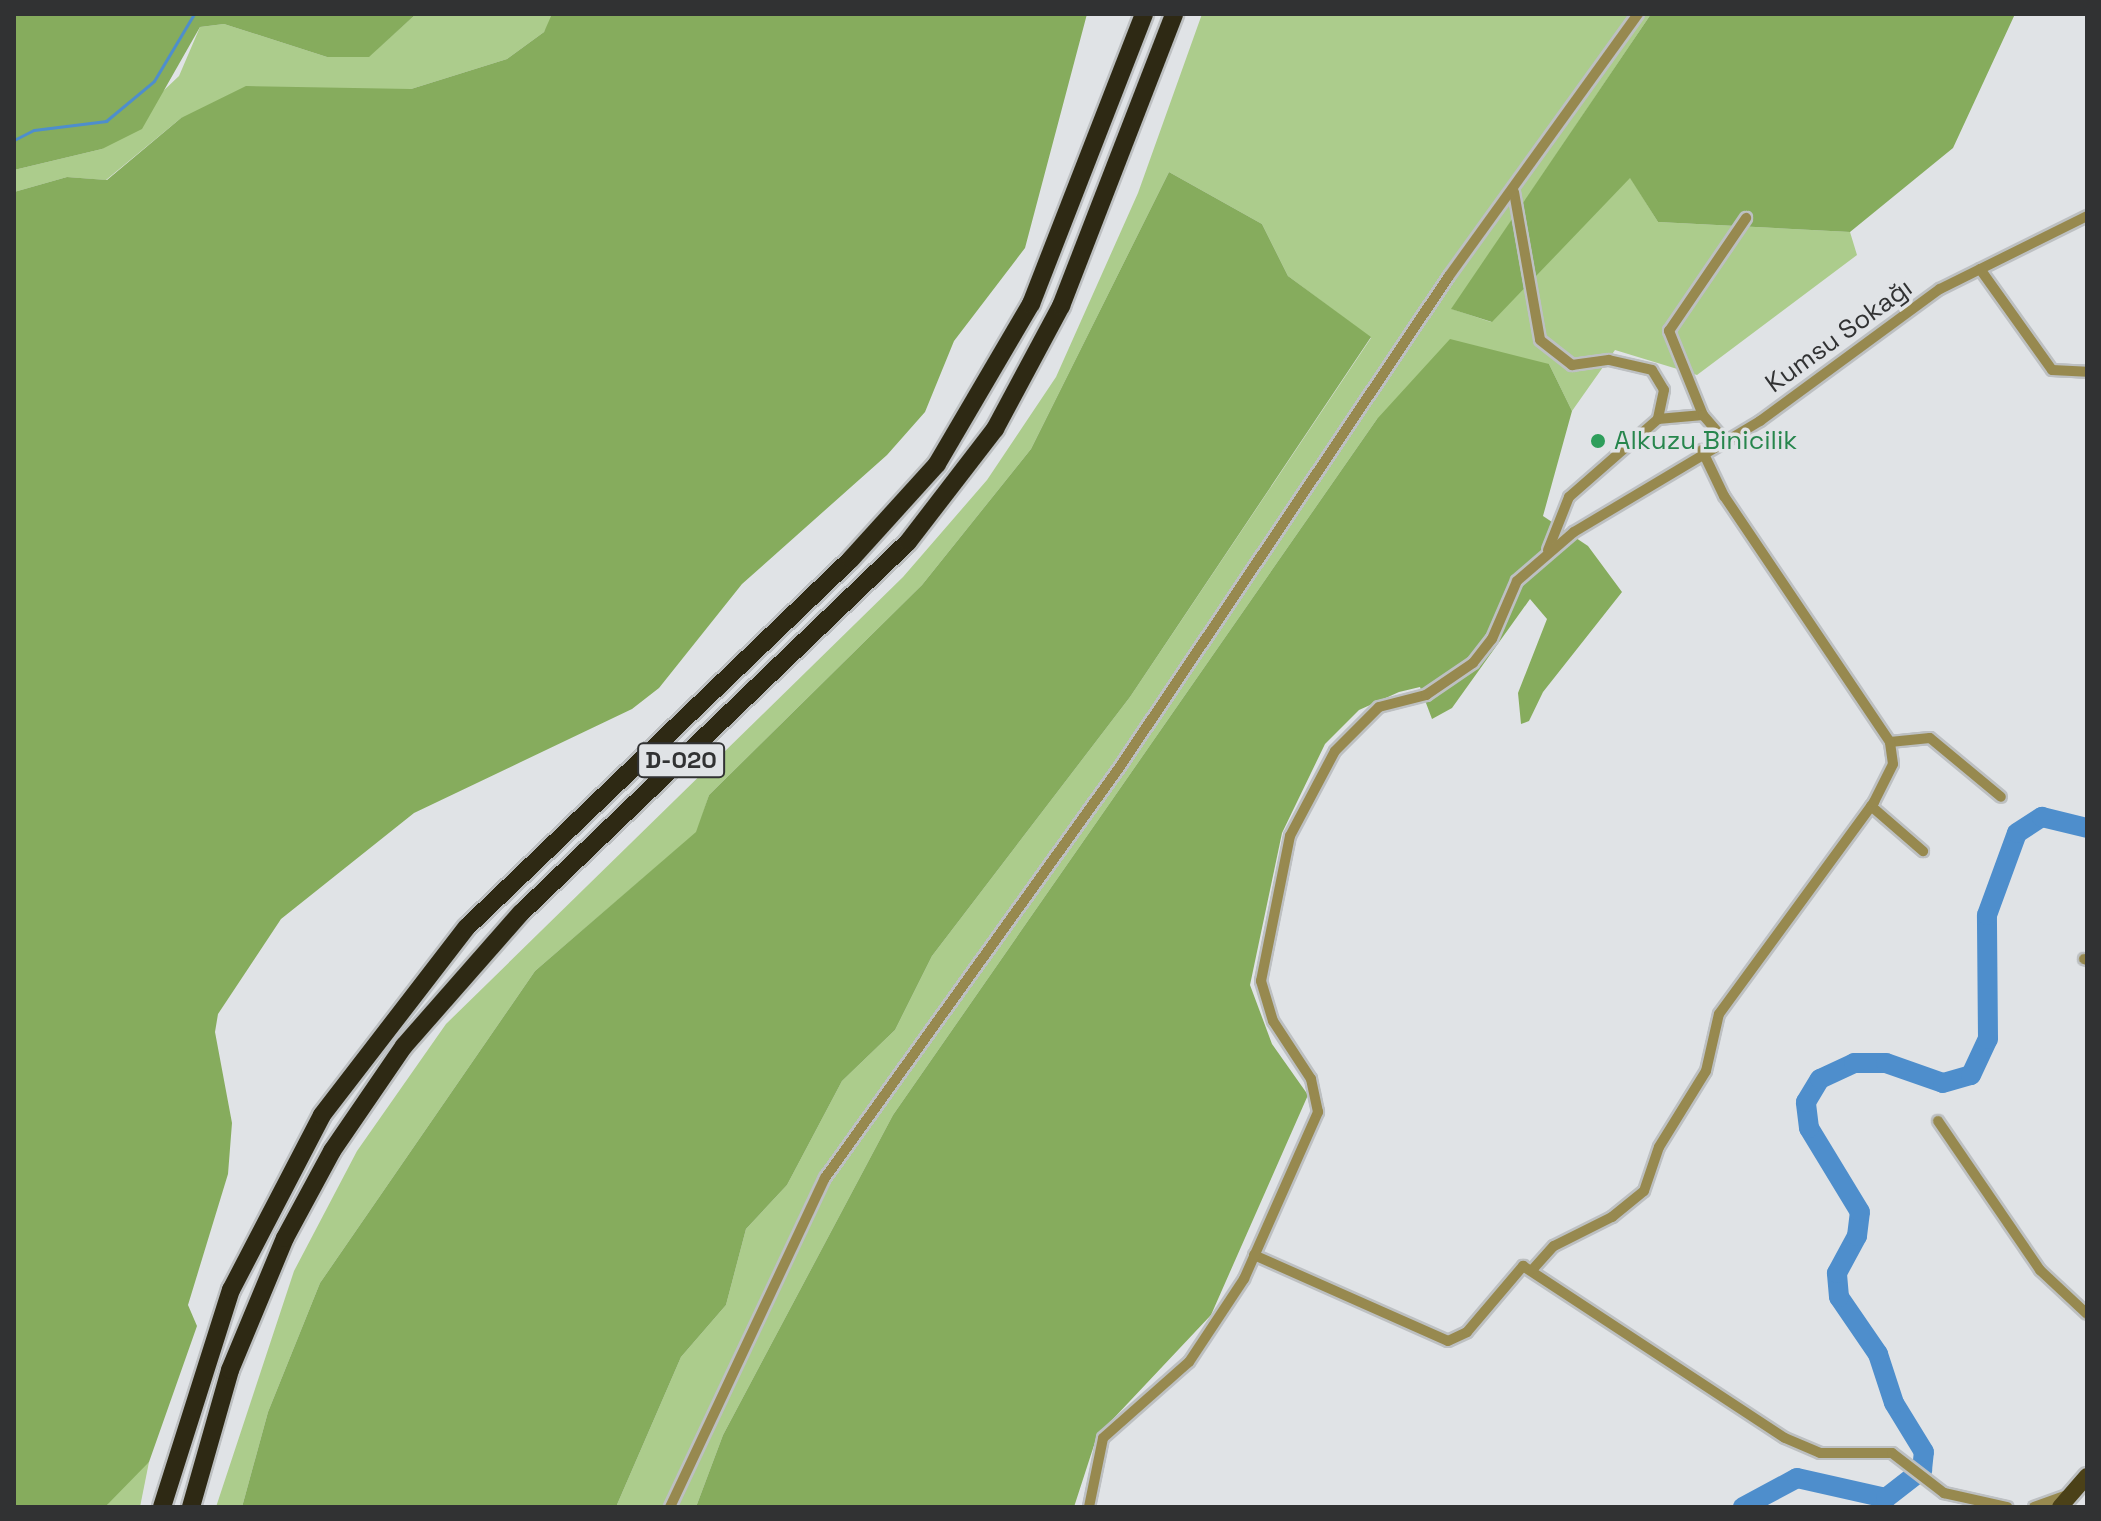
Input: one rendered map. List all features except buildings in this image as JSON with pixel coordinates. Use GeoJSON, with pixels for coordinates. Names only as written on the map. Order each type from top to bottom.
{"type":"FeatureCollection","features":[{"type":"Feature","properties":{"kind":"highway","name":"D-020"},"geometry":{"type":"LineString","coordinates":[[162,1507],[231,1290],[322,1115],[467,927],[851,559],[937,464],[1031,304],[1144,14]]}},
{"type":"Feature","properties":{"kind":"highway","name":"D-020"},"geometry":{"type":"LineString","coordinates":[[191,1507],[230,1370],[285,1238],[332,1151],[404,1046],[521,913],[908,542],[988,440],[1057,316],[1174,14]]}},
{"type":"Feature","properties":{"kind":"main road"},"geometry":{"type":"LineString","coordinates":[[2065,1500],[2087,1476]]}},
{"type":"Feature","properties":{"kind":"street"},"geometry":{"type":"LineString","coordinates":[[670,1507],[825,1178],[1137,742],[1449,276],[1514,192],[1638,14]]}},
{"type":"Feature","properties":{"kind":"street"},"geometry":{"type":"LineString","coordinates":[[1514,192],[1540,340],[1562,363],[1625,361],[1652,370],[1664,390],[1658,419]]}},
{"type":"Feature","properties":{"kind":"street","name":"Kumsu Sokağı"},"geometry":{"type":"LineString","coordinates":[[1542,558],[1980,269],[2087,216]]}},
{"type":"Feature","properties":{"kind":"street"},"geometry":{"type":"LineString","coordinates":[[1725,440],[1703,415],[1669,331],[1746,218]]}},
{"type":"Feature","properties":{"kind":"street"},"geometry":{"type":"LineString","coordinates":[[1980,269],[2052,370],[2087,372]]}},
{"type":"Feature","properties":{"kind":"street"},"geometry":{"type":"LineString","coordinates":[[1089,1507],[1103,1438],[1189,1362],[1254,1255],[1318,1112],[1311,1079],[1273,1021],[1261,981],[1290,836],[1358,723],[1379,707],[1426,695],[1473,663],[1492,639],[1517,581],[1542,558],[1569,497],[1658,419],[1703,415]]}},
{"type":"Feature","properties":{"kind":"street"},"geometry":{"type":"LineString","coordinates":[[1254,1255],[1448,1341],[1467,1332],[1515,1271],[1533,1269],[1554,1246],[1612,1217],[1644,1191],[1659,1147],[1706,1071],[1719,1014],[1871,806],[1893,764],[1890,742],[1724,496],[1702,450]]}},
{"type":"Feature","properties":{"kind":"street"},"geometry":{"type":"LineString","coordinates":[[1890,742],[1930,738],[2001,797]]}},
{"type":"Feature","properties":{"kind":"street"},"geometry":{"type":"LineString","coordinates":[[1871,806],[1923,851]]}},
{"type":"Feature","properties":{"kind":"street"},"geometry":{"type":"LineString","coordinates":[[1938,1121],[2040,1270],[2087,1314]]}},
{"type":"Feature","properties":{"kind":"street"},"geometry":{"type":"LineString","coordinates":[[1533,1269],[1705,1392],[1785,1438],[1820,1453],[1892,1453],[1917,1466],[1934,1484],[1959,1499],[2007,1507]]}},
{"type":"Feature","properties":{"kind":"street"},"geometry":{"type":"LineString","coordinates":[[2034,1507],[2065,1500]]}},
{"type":"Feature","properties":{"kind":"green space"},"geometry":{"type":"Polygon","coordinates":[[[14,14],[416,14],[369,57],[327,57],[224,24],[200,27],[142,129],[102,149],[14,170],[14,14]]]}},
{"type":"Feature","properties":{"kind":"green space"},"geometry":{"type":"Polygon","coordinates":[[[416,14],[554,15],[544,32],[507,59],[411,89],[181,118],[106,180],[67,177],[14,192],[14,170],[102,149],[179,76],[200,27],[224,24],[327,57],[368,57],[416,14]]]}},
{"type":"Feature","properties":{"kind":"green space"},"geometry":{"type":"Polygon","coordinates":[[[552,14],[1087,14],[1025,248],[954,341],[925,412],[887,455],[742,584],[659,688],[632,709],[414,813],[281,919],[218,1014],[215,1032],[232,1123],[228,1174],[188,1305],[197,1326],[149,1462],[105,1507],[14,1507],[14,192],[67,177],[107,180],[181,118],[246,86],[411,89],[507,59],[544,32],[552,14]]]}},
{"type":"Feature","properties":{"kind":"green space"},"geometry":{"type":"Polygon","coordinates":[[[1202,14],[1651,14],[1452,309],[1491,322],[1630,177],[1658,222],[1850,232],[1857,255],[1697,375],[1615,350],[1572,411],[1549,364],[1377,419],[893,1115],[723,1435],[696,1507],[616,1507],[681,1357],[726,1305],[746,1229],[787,1185],[842,1081],[895,1030],[932,956],[1130,697],[1371,338],[1288,276],[1262,224],[1169,172],[1031,449],[922,585],[709,795],[697,832],[535,971],[320,1283],[268,1412],[242,1507],[216,1507],[294,1271],[357,1151],[446,1024],[903,577],[987,480],[1056,377],[1138,193],[1202,14]]]}},
{"type":"Feature","properties":{"kind":"green space"},"geometry":{"type":"Polygon","coordinates":[[[1651,14],[2015,14],[1953,148],[1850,232],[1658,222],[1630,178],[1492,322],[1451,309],[1651,14]]]}},
{"type":"Feature","properties":{"kind":"green space"},"geometry":{"type":"Polygon","coordinates":[[[1169,172],[1262,224],[1288,276],[1371,337],[1130,697],[932,956],[895,1030],[842,1081],[787,1185],[746,1229],[726,1305],[681,1357],[616,1507],[242,1507],[268,1412],[320,1283],[535,971],[696,832],[709,795],[922,585],[1031,449],[1169,172]]]}},
{"type":"Feature","properties":{"kind":"green space"},"geometry":{"type":"Polygon","coordinates":[[[1450,339],[1549,364],[1572,411],[1543,516],[1588,546],[1622,592],[1543,692],[1529,721],[1521,724],[1518,693],[1547,619],[1530,599],[1452,708],[1432,719],[1420,687],[1399,692],[1359,710],[1325,744],[1282,833],[1250,985],[1272,1044],[1308,1095],[1211,1315],[1097,1436],[1074,1507],[696,1507],[723,1435],[893,1115],[1377,419],[1450,339]]]}},
{"type":"Feature","properties":{"kind":"green space"},"geometry":{"type":"Polygon","coordinates":[[[149,1462],[140,1507],[105,1507],[130,1475],[149,1462]]]}},
{"type":"Feature","properties":{"kind":"waterway"},"geometry":{"type":"LineString","coordinates":[[14,140],[34,130],[106,121],[154,81],[194,14]]}},
{"type":"Feature","properties":{"kind":"waterway"},"geometry":{"type":"LineString","coordinates":[[1743,1507],[1797,1478],[1886,1498],[1922,1470],[1924,1452],[1894,1403],[1878,1354],[1839,1297],[1837,1273],[1857,1236],[1860,1212],[1809,1128],[1806,1102],[1820,1079],[1854,1063],[1886,1063],[1943,1083],[1971,1075],[1988,1039],[1987,915],[2017,833],[2042,817],[2087,828]]}},
{"type":"Feature","properties":{"kind":"place","name":"Alkuzu Binicilik"},"geometry":{"type":"Point","coordinates":[1598,441]}}]}
